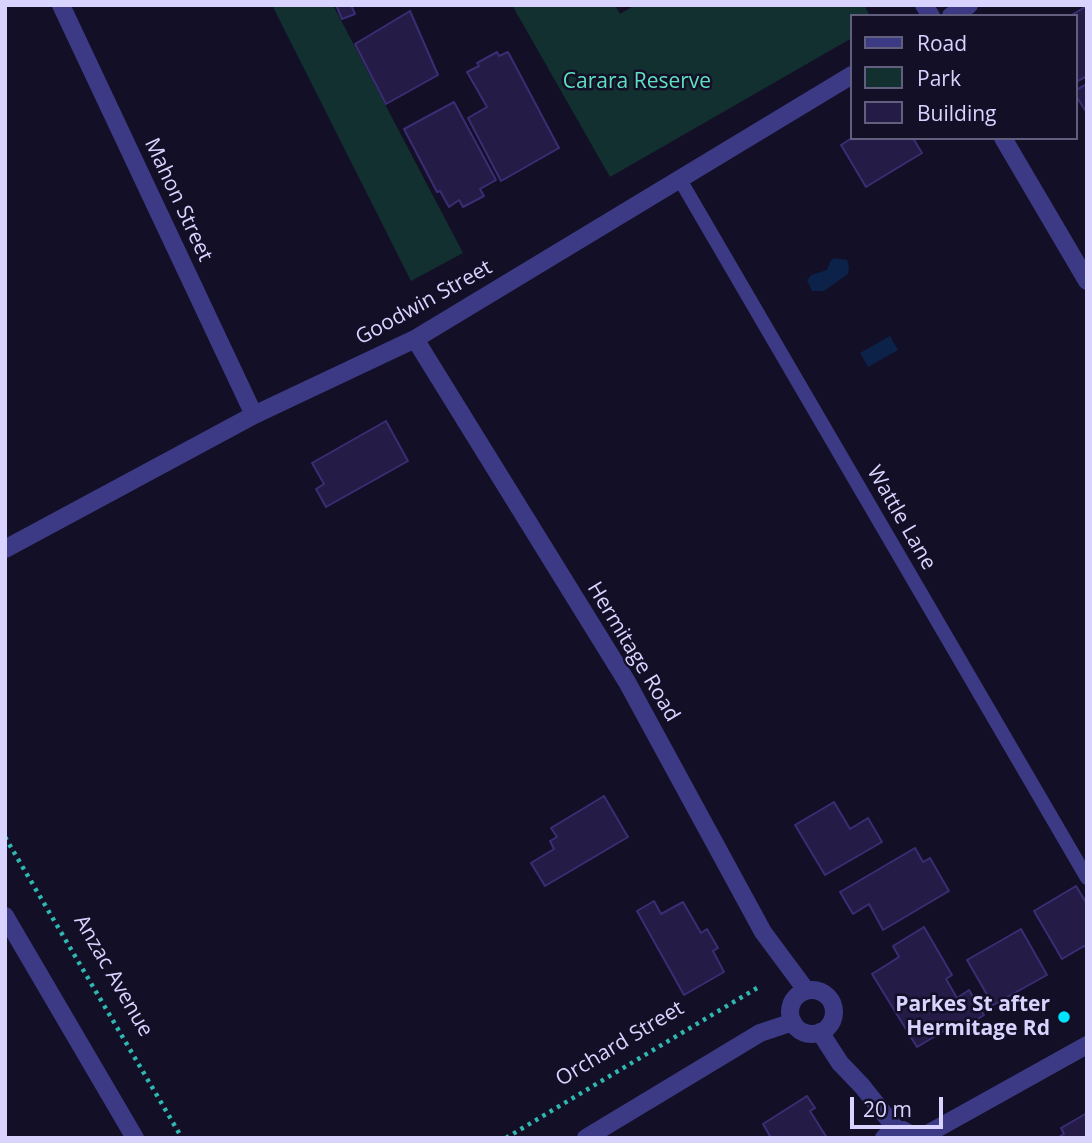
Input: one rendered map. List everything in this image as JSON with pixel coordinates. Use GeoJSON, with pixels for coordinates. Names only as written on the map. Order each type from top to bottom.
{"type":"FeatureCollection","features":[{"type":"Feature","properties":{"kind":"street","name":"Mahon Street"},"geometry":{"type":"LineString","coordinates":[[61,5],[254,415]]}},
{"type":"Feature","properties":{"kind":"street","name":"Goodwin Street"},"geometry":{"type":"LineString","coordinates":[[5,549],[254,415],[415,340],[850,76]]}},
{"type":"Feature","properties":{"kind":"street"},"geometry":{"type":"LineString","coordinates":[[1004,140],[1087,281]]}},
{"type":"Feature","properties":{"kind":"street","name":"Hermitage Road"},"geometry":{"type":"LineString","coordinates":[[415,340],[627,682],[763,932],[806,990]]}},
{"type":"Feature","properties":{"kind":"street"},"geometry":{"type":"LineString","coordinates":[[5,916],[135,1138]]}},
{"type":"Feature","properties":{"kind":"street"},"geometry":{"type":"LineString","coordinates":[[806,990],[820,991],[826,995],[833,1008],[831,1022],[820,1032],[801,1031],[793,1022],[790,1009],[792,1003],[806,990]]}},
{"type":"Feature","properties":{"kind":"street"},"geometry":{"type":"LineString","coordinates":[[586,1138],[761,1033],[793,1022]]}},
{"type":"Feature","properties":{"kind":"street"},"geometry":{"type":"LineString","coordinates":[[820,1032],[840,1063],[862,1087],[890,1134],[909,1131],[919,1138],[1087,1045]]}},
{"type":"Feature","properties":{"kind":"lane","name":"Wattle Lane"},"geometry":{"type":"LineString","coordinates":[[679,178],[1087,878]]}},
{"type":"Feature","properties":{"kind":"path","name":"Anzac Avenue"},"geometry":{"type":"LineString","coordinates":[[5,837],[182,1138]]}},
{"type":"Feature","properties":{"kind":"path","name":"Orchard Street"},"geometry":{"type":"LineString","coordinates":[[506,1138],[757,988]]}},
{"type":"Feature","properties":{"kind":"green space"},"geometry":{"type":"Polygon","coordinates":[[[272,5],[333,5],[463,253],[411,281],[272,5]]]}},
{"type":"Feature","properties":{"kind":"green space","name":"Carara Reserve"},"geometry":{"type":"Polygon","coordinates":[[[512,5],[615,5],[620,14],[635,5],[864,5],[869,14],[850,14],[850,39],[610,177],[512,5]]]}},
{"type":"Feature","properties":{"kind":"water"},"geometry":{"type":"Polygon","coordinates":[[[834,258],[847,260],[848,274],[824,291],[812,291],[807,280],[811,275],[827,270],[834,258]]]}},
{"type":"Feature","properties":{"kind":"water"},"geometry":{"type":"Polygon","coordinates":[[[890,336],[898,350],[868,367],[860,353],[890,336]]]}},
{"type":"Feature","properties":{"kind":"building"},"geometry":{"type":"Polygon","coordinates":[[[336,5],[351,5],[355,14],[342,19],[336,5]]]}},
{"type":"Feature","properties":{"kind":"building"},"geometry":{"type":"Polygon","coordinates":[[[1085,7],[1087,10],[1087,76],[1078,81],[1078,14],[1073,14],[1085,7]]]}},
{"type":"Feature","properties":{"kind":"building"},"geometry":{"type":"Polygon","coordinates":[[[410,11],[438,75],[386,104],[355,44],[410,11]]]}},
{"type":"Feature","properties":{"kind":"building"},"geometry":{"type":"Polygon","coordinates":[[[497,52],[499,56],[508,52],[559,148],[501,181],[468,118],[487,107],[467,72],[497,52]]]}},
{"type":"Feature","properties":{"kind":"building"},"geometry":{"type":"Polygon","coordinates":[[[1087,84],[1087,113],[1078,99],[1078,89],[1087,84]]]}},
{"type":"Feature","properties":{"kind":"building"},"geometry":{"type":"Polygon","coordinates":[[[454,102],[496,180],[480,189],[484,196],[463,207],[459,200],[449,207],[440,191],[437,192],[404,129],[454,102]]]}},
{"type":"Feature","properties":{"kind":"building"},"geometry":{"type":"Polygon","coordinates":[[[850,139],[914,140],[922,153],[866,187],[841,145],[850,139]]]}},
{"type":"Feature","properties":{"kind":"building"},"geometry":{"type":"Polygon","coordinates":[[[386,421],[408,461],[326,507],[316,489],[324,484],[312,463],[386,421]]]}},
{"type":"Feature","properties":{"kind":"building"},"geometry":{"type":"Polygon","coordinates":[[[604,796],[628,837],[545,886],[531,863],[554,849],[550,841],[557,837],[551,828],[604,796]]]}},
{"type":"Feature","properties":{"kind":"building"},"geometry":{"type":"Polygon","coordinates":[[[834,802],[850,829],[868,818],[882,842],[825,875],[795,825],[834,802]]]}},
{"type":"Feature","properties":{"kind":"building"},"geometry":{"type":"Polygon","coordinates":[[[915,848],[923,862],[930,858],[949,891],[883,930],[869,904],[853,914],[840,892],[915,848]]]}},
{"type":"Feature","properties":{"kind":"building"},"geometry":{"type":"Polygon","coordinates":[[[1076,886],[1087,904],[1087,948],[1084,946],[1062,959],[1034,911],[1076,886]]]}},
{"type":"Feature","properties":{"kind":"building"},"geometry":{"type":"Polygon","coordinates":[[[654,901],[661,914],[683,902],[701,933],[707,929],[718,948],[713,951],[724,972],[684,995],[637,911],[654,901]]]}},
{"type":"Feature","properties":{"kind":"building"},"geometry":{"type":"Polygon","coordinates":[[[924,927],[952,975],[946,979],[957,998],[969,990],[984,1015],[953,1035],[949,1028],[917,1047],[872,974],[899,957],[893,946],[924,927]]]}},
{"type":"Feature","properties":{"kind":"building"},"geometry":{"type":"Polygon","coordinates":[[[1021,929],[1047,975],[993,1005],[967,960],[1021,929]]]}},
{"type":"Feature","properties":{"kind":"building"},"geometry":{"type":"Polygon","coordinates":[[[807,1096],[815,1108],[810,1111],[827,1138],[771,1138],[763,1124],[807,1096]]]}},
{"type":"Feature","properties":{"kind":"building"},"geometry":{"type":"Polygon","coordinates":[[[1087,1113],[1087,1138],[1057,1138],[1064,1134],[1061,1128],[1087,1113]]]}},
{"type":"Feature","properties":{"kind":"place","name":"Parkes St after Hermitage Rd"},"geometry":{"type":"Point","coordinates":[1064,1017]}}]}
